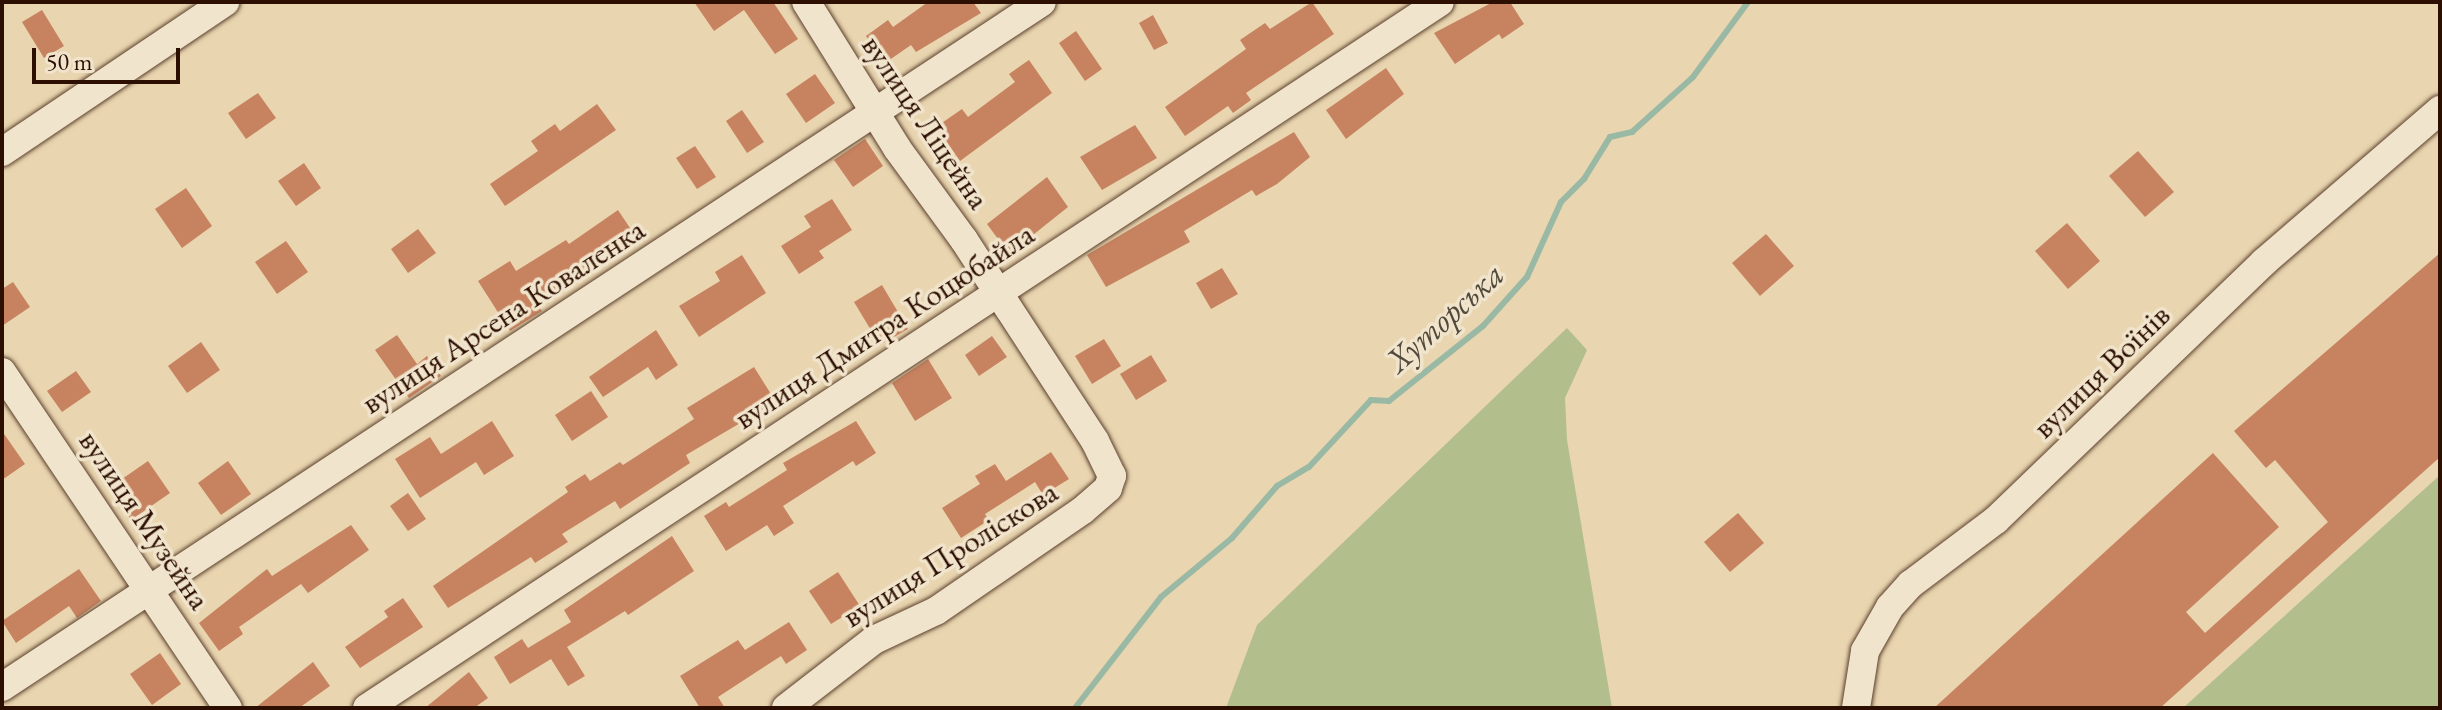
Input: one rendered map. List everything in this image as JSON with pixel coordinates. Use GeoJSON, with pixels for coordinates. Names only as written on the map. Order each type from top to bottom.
{"type":"FeatureCollection","features":[{"type":"Feature","properties":{"kind":"street"},"geometry":{"type":"LineString","coordinates":[[2,152],[225,2]]}},
{"type":"Feature","properties":{"kind":"street","name":"вулиця Ліцейна"},"geometry":{"type":"LineString","coordinates":[[806,2],[876,109],[897,148],[1095,441]]}},
{"type":"Feature","properties":{"kind":"street","name":"вулиця Арсена Коваленка"},"geometry":{"type":"LineString","coordinates":[[2,687],[154,590],[201,552],[615,286],[876,109],[1042,2]]}},
{"type":"Feature","properties":{"kind":"street","name":"вулиця Дмитра Коцюбайла"},"geometry":{"type":"LineString","coordinates":[[367,708],[1440,2]]}},
{"type":"Feature","properties":{"kind":"street","name":"вулиця Воїнів"},"geometry":{"type":"LineString","coordinates":[[1856,708],[1865,651],[1890,607],[1911,584],[1996,520],[2264,262],[2440,110]]}},
{"type":"Feature","properties":{"kind":"street","name":"вулиця Музейна"},"geometry":{"type":"LineString","coordinates":[[2,372],[154,590],[228,708]]}},
{"type":"Feature","properties":{"kind":"street","name":"вулиця Проліскова"},"geometry":{"type":"LineString","coordinates":[[786,708],[874,640],[936,611],[1096,500],[1112,476],[1095,441]]}},
{"type":"Feature","properties":{"kind":"green space"},"geometry":{"type":"Polygon","coordinates":[[[1567,328],[1587,350],[1565,398],[1567,440],[1612,708],[1226,708],[1257,625],[1567,328]]]}},
{"type":"Feature","properties":{"kind":"green space"},"geometry":{"type":"Polygon","coordinates":[[[2440,475],[2440,708],[2183,708],[2440,475]]]}},
{"type":"Feature","properties":{"kind":"building"},"geometry":{"type":"Polygon","coordinates":[[[694,2],[773,2],[798,39],[775,54],[744,10],[714,31],[694,2]]]}},
{"type":"Feature","properties":{"kind":"building"},"geometry":{"type":"Polygon","coordinates":[[[928,2],[973,2],[981,13],[916,52],[911,45],[885,63],[866,36],[888,20],[893,27],[928,2]]]}},
{"type":"Feature","properties":{"kind":"building"},"geometry":{"type":"Polygon","coordinates":[[[1312,2],[1334,34],[1246,93],[1251,100],[1233,113],[1228,106],[1185,136],[1165,107],[1246,49],[1240,40],[1265,23],[1270,29],[1312,2]]]}},
{"type":"Feature","properties":{"kind":"building"},"geometry":{"type":"Polygon","coordinates":[[[1493,2],[1510,2],[1524,24],[1502,39],[1499,34],[1455,64],[1434,33],[1493,2]]]}},
{"type":"Feature","properties":{"kind":"building"},"geometry":{"type":"Polygon","coordinates":[[[42,10],[64,46],[44,58],[22,22],[42,10]]]}},
{"type":"Feature","properties":{"kind":"building"},"geometry":{"type":"Polygon","coordinates":[[[1153,15],[1168,43],[1154,50],[1139,23],[1153,15]]]}},
{"type":"Feature","properties":{"kind":"building"},"geometry":{"type":"Polygon","coordinates":[[[1076,31],[1102,69],[1085,81],[1059,43],[1076,31]]]}},
{"type":"Feature","properties":{"kind":"building"},"geometry":{"type":"Polygon","coordinates":[[[1029,60],[1052,93],[960,161],[936,127],[962,109],[968,117],[1015,82],[1009,74],[1029,60]]]}},
{"type":"Feature","properties":{"kind":"building"},"geometry":{"type":"Polygon","coordinates":[[[1386,68],[1404,94],[1346,139],[1326,110],[1386,68]]]}},
{"type":"Feature","properties":{"kind":"building"},"geometry":{"type":"Polygon","coordinates":[[[815,74],[835,103],[806,123],[786,94],[815,74]]]}},
{"type":"Feature","properties":{"kind":"building"},"geometry":{"type":"Polygon","coordinates":[[[258,93],[276,118],[246,139],[228,113],[258,93]]]}},
{"type":"Feature","properties":{"kind":"building"},"geometry":{"type":"Polygon","coordinates":[[[597,104],[616,130],[505,206],[490,184],[538,151],[531,141],[555,124],[560,131],[597,104]]]}},
{"type":"Feature","properties":{"kind":"building"},"geometry":{"type":"Polygon","coordinates":[[[742,110],[764,142],[747,153],[726,121],[742,110]]]}},
{"type":"Feature","properties":{"kind":"building"},"geometry":{"type":"Polygon","coordinates":[[[1135,125],[1157,158],[1102,190],[1080,157],[1135,125]]]}},
{"type":"Feature","properties":{"kind":"building"},"geometry":{"type":"Polygon","coordinates":[[[1294,132],[1310,157],[1277,184],[1256,196],[1252,190],[1184,231],[1190,242],[1106,287],[1087,255],[1294,132]]]}},
{"type":"Feature","properties":{"kind":"building"},"geometry":{"type":"Polygon","coordinates":[[[865,139],[883,166],[853,187],[834,160],[865,139]]]}},
{"type":"Feature","properties":{"kind":"building"},"geometry":{"type":"Polygon","coordinates":[[[695,146],[716,177],[697,189],[676,158],[695,146]]]}},
{"type":"Feature","properties":{"kind":"building"},"geometry":{"type":"Polygon","coordinates":[[[2138,151],[2174,192],[2145,217],[2109,176],[2138,151]]]}},
{"type":"Feature","properties":{"kind":"building"},"geometry":{"type":"Polygon","coordinates":[[[304,163],[321,188],[296,206],[278,181],[304,163]]]}},
{"type":"Feature","properties":{"kind":"building"},"geometry":{"type":"Polygon","coordinates":[[[1047,177],[1068,207],[1009,254],[987,224],[1047,177]]]}},
{"type":"Feature","properties":{"kind":"building"},"geometry":{"type":"Polygon","coordinates":[[[186,188],[212,226],[182,248],[155,209],[186,188]]]}},
{"type":"Feature","properties":{"kind":"building"},"geometry":{"type":"Polygon","coordinates":[[[832,199],[852,230],[819,251],[824,258],[799,274],[781,246],[811,227],[804,216],[832,199]]]}},
{"type":"Feature","properties":{"kind":"building"},"geometry":{"type":"Polygon","coordinates":[[[618,210],[636,237],[538,305],[542,311],[510,331],[478,281],[510,261],[516,271],[566,240],[569,244],[618,210]]]}},
{"type":"Feature","properties":{"kind":"building"},"geometry":{"type":"Polygon","coordinates":[[[2067,223],[2100,261],[2068,289],[2035,251],[2067,223]]]}},
{"type":"Feature","properties":{"kind":"building"},"geometry":{"type":"Polygon","coordinates":[[[418,229],[436,253],[408,273],[391,249],[418,229]]]}},
{"type":"Feature","properties":{"kind":"building"},"geometry":{"type":"Polygon","coordinates":[[[1766,234],[1794,266],[1760,296],[1732,263],[1766,234]]]}},
{"type":"Feature","properties":{"kind":"building"},"geometry":{"type":"Polygon","coordinates":[[[286,241],[308,272],[277,294],[255,262],[286,241]]]}},
{"type":"Feature","properties":{"kind":"building"},"geometry":{"type":"Polygon","coordinates":[[[2440,253],[2440,457],[2160,708],[1934,708],[2213,453],[2279,527],[2186,612],[2205,633],[2328,522],[2275,460],[2266,468],[2234,431],[2440,253]]]}},
{"type":"Feature","properties":{"kind":"building"},"geometry":{"type":"Polygon","coordinates":[[[742,255],[766,293],[699,337],[679,306],[720,281],[715,272],[742,255]]]}},
{"type":"Feature","properties":{"kind":"building"},"geometry":{"type":"Polygon","coordinates":[[[1222,268],[1238,294],[1211,309],[1196,283],[1222,268]]]}},
{"type":"Feature","properties":{"kind":"building"},"geometry":{"type":"Polygon","coordinates":[[[13,282],[30,307],[2,326],[2,289],[13,282]]]}},
{"type":"Feature","properties":{"kind":"building"},"geometry":{"type":"Polygon","coordinates":[[[882,285],[908,329],[880,345],[854,302],[882,285]]]}},
{"type":"Feature","properties":{"kind":"building"},"geometry":{"type":"Polygon","coordinates":[[[656,330],[678,365],[656,380],[648,367],[603,397],[589,377],[656,330]]]}},
{"type":"Feature","properties":{"kind":"building"},"geometry":{"type":"Polygon","coordinates":[[[397,335],[417,364],[427,356],[441,376],[409,398],[375,350],[397,335]]]}},
{"type":"Feature","properties":{"kind":"building"},"geometry":{"type":"Polygon","coordinates":[[[992,336],[1007,357],[979,376],[965,355],[992,336]]]}},
{"type":"Feature","properties":{"kind":"building"},"geometry":{"type":"Polygon","coordinates":[[[1104,339],[1121,366],[1092,384],[1075,356],[1104,339]]]}},
{"type":"Feature","properties":{"kind":"building"},"geometry":{"type":"Polygon","coordinates":[[[201,342],[220,370],[187,393],[168,366],[201,342]]]}},
{"type":"Feature","properties":{"kind":"building"},"geometry":{"type":"Polygon","coordinates":[[[1151,355],[1167,381],[1136,400],[1120,374],[1151,355]]]}},
{"type":"Feature","properties":{"kind":"building"},"geometry":{"type":"Polygon","coordinates":[[[928,359],[952,398],[915,421],[892,383],[928,359]]]}},
{"type":"Feature","properties":{"kind":"building"},"geometry":{"type":"Polygon","coordinates":[[[754,367],[776,402],[686,455],[690,463],[620,509],[615,501],[562,534],[568,542],[535,563],[531,557],[448,608],[433,586],[568,492],[565,487],[585,474],[590,481],[620,462],[623,465],[694,419],[687,408],[754,367]]]}},
{"type":"Feature","properties":{"kind":"building"},"geometry":{"type":"Polygon","coordinates":[[[76,371],[91,392],[62,412],[47,391],[76,371]]]}},
{"type":"Feature","properties":{"kind":"building"},"geometry":{"type":"Polygon","coordinates":[[[591,391],[608,417],[572,441],[555,415],[591,391]]]}},
{"type":"Feature","properties":{"kind":"building"},"geometry":{"type":"Polygon","coordinates":[[[492,421],[514,456],[484,475],[476,462],[420,498],[395,459],[430,437],[441,454],[492,421]]]}},
{"type":"Feature","properties":{"kind":"building"},"geometry":{"type":"Polygon","coordinates":[[[856,421],[876,453],[856,466],[853,461],[783,506],[794,523],[774,536],[767,525],[726,551],[704,516],[726,502],[729,507],[787,470],[783,463],[856,421]]]}},
{"type":"Feature","properties":{"kind":"building"},"geometry":{"type":"Polygon","coordinates":[[[2,431],[25,464],[2,480],[2,431]]]}},
{"type":"Feature","properties":{"kind":"building"},"geometry":{"type":"Polygon","coordinates":[[[1051,452],[1069,479],[1043,495],[1035,482],[985,514],[989,520],[961,538],[942,508],[980,484],[975,476],[995,464],[1006,481],[1051,452]]]}},
{"type":"Feature","properties":{"kind":"building"},"geometry":{"type":"Polygon","coordinates":[[[148,461],[170,493],[131,520],[109,488],[148,461]]]}},
{"type":"Feature","properties":{"kind":"building"},"geometry":{"type":"Polygon","coordinates":[[[228,461],[251,494],[221,515],[198,483],[228,461]]]}},
{"type":"Feature","properties":{"kind":"building"},"geometry":{"type":"Polygon","coordinates":[[[408,493],[426,519],[408,531],[390,506],[408,493]]]}},
{"type":"Feature","properties":{"kind":"building"},"geometry":{"type":"Polygon","coordinates":[[[1738,513],[1764,543],[1730,572],[1704,542],[1738,513]]]}},
{"type":"Feature","properties":{"kind":"building"},"geometry":{"type":"Polygon","coordinates":[[[351,525],[369,550],[308,593],[301,584],[239,627],[243,634],[219,651],[199,623],[267,569],[272,576],[351,525]]]}},
{"type":"Feature","properties":{"kind":"building"},"geometry":{"type":"Polygon","coordinates":[[[672,536],[694,571],[628,615],[625,611],[567,647],[585,676],[568,686],[551,659],[510,684],[494,657],[522,639],[528,648],[571,622],[564,610],[672,536]]]}},
{"type":"Feature","properties":{"kind":"building"},"geometry":{"type":"Polygon","coordinates":[[[79,569],[101,601],[77,618],[69,606],[16,643],[2,621],[79,569]]]}},
{"type":"Feature","properties":{"kind":"building"},"geometry":{"type":"Polygon","coordinates":[[[838,572],[860,606],[831,624],[809,591],[838,572]]]}},
{"type":"Feature","properties":{"kind":"building"},"geometry":{"type":"Polygon","coordinates":[[[403,598],[423,627],[360,668],[345,647],[388,617],[384,611],[403,598]]]}},
{"type":"Feature","properties":{"kind":"building"},"geometry":{"type":"Polygon","coordinates":[[[789,622],[807,650],[786,664],[781,656],[718,697],[725,708],[700,708],[680,676],[738,640],[745,650],[789,622]]]}},
{"type":"Feature","properties":{"kind":"building"},"geometry":{"type":"Polygon","coordinates":[[[160,653],[181,684],[152,705],[130,674],[160,653]]]}},
{"type":"Feature","properties":{"kind":"building"},"geometry":{"type":"Polygon","coordinates":[[[313,662],[330,686],[299,708],[255,708],[313,662]]]}},
{"type":"Feature","properties":{"kind":"building"},"geometry":{"type":"Polygon","coordinates":[[[469,672],[488,698],[474,708],[425,708],[469,672]]]}},
{"type":"Feature","properties":{"kind":"waterway","name":"Хуторська"},"geometry":{"type":"LineString","coordinates":[[1075,708],[1161,597],[1232,538],[1277,486],[1309,467],[1371,400],[1389,401],[1483,326],[1527,277],[1561,202],[1584,179],[1610,137],[1632,132],[1693,77],[1748,2]]}}]}
